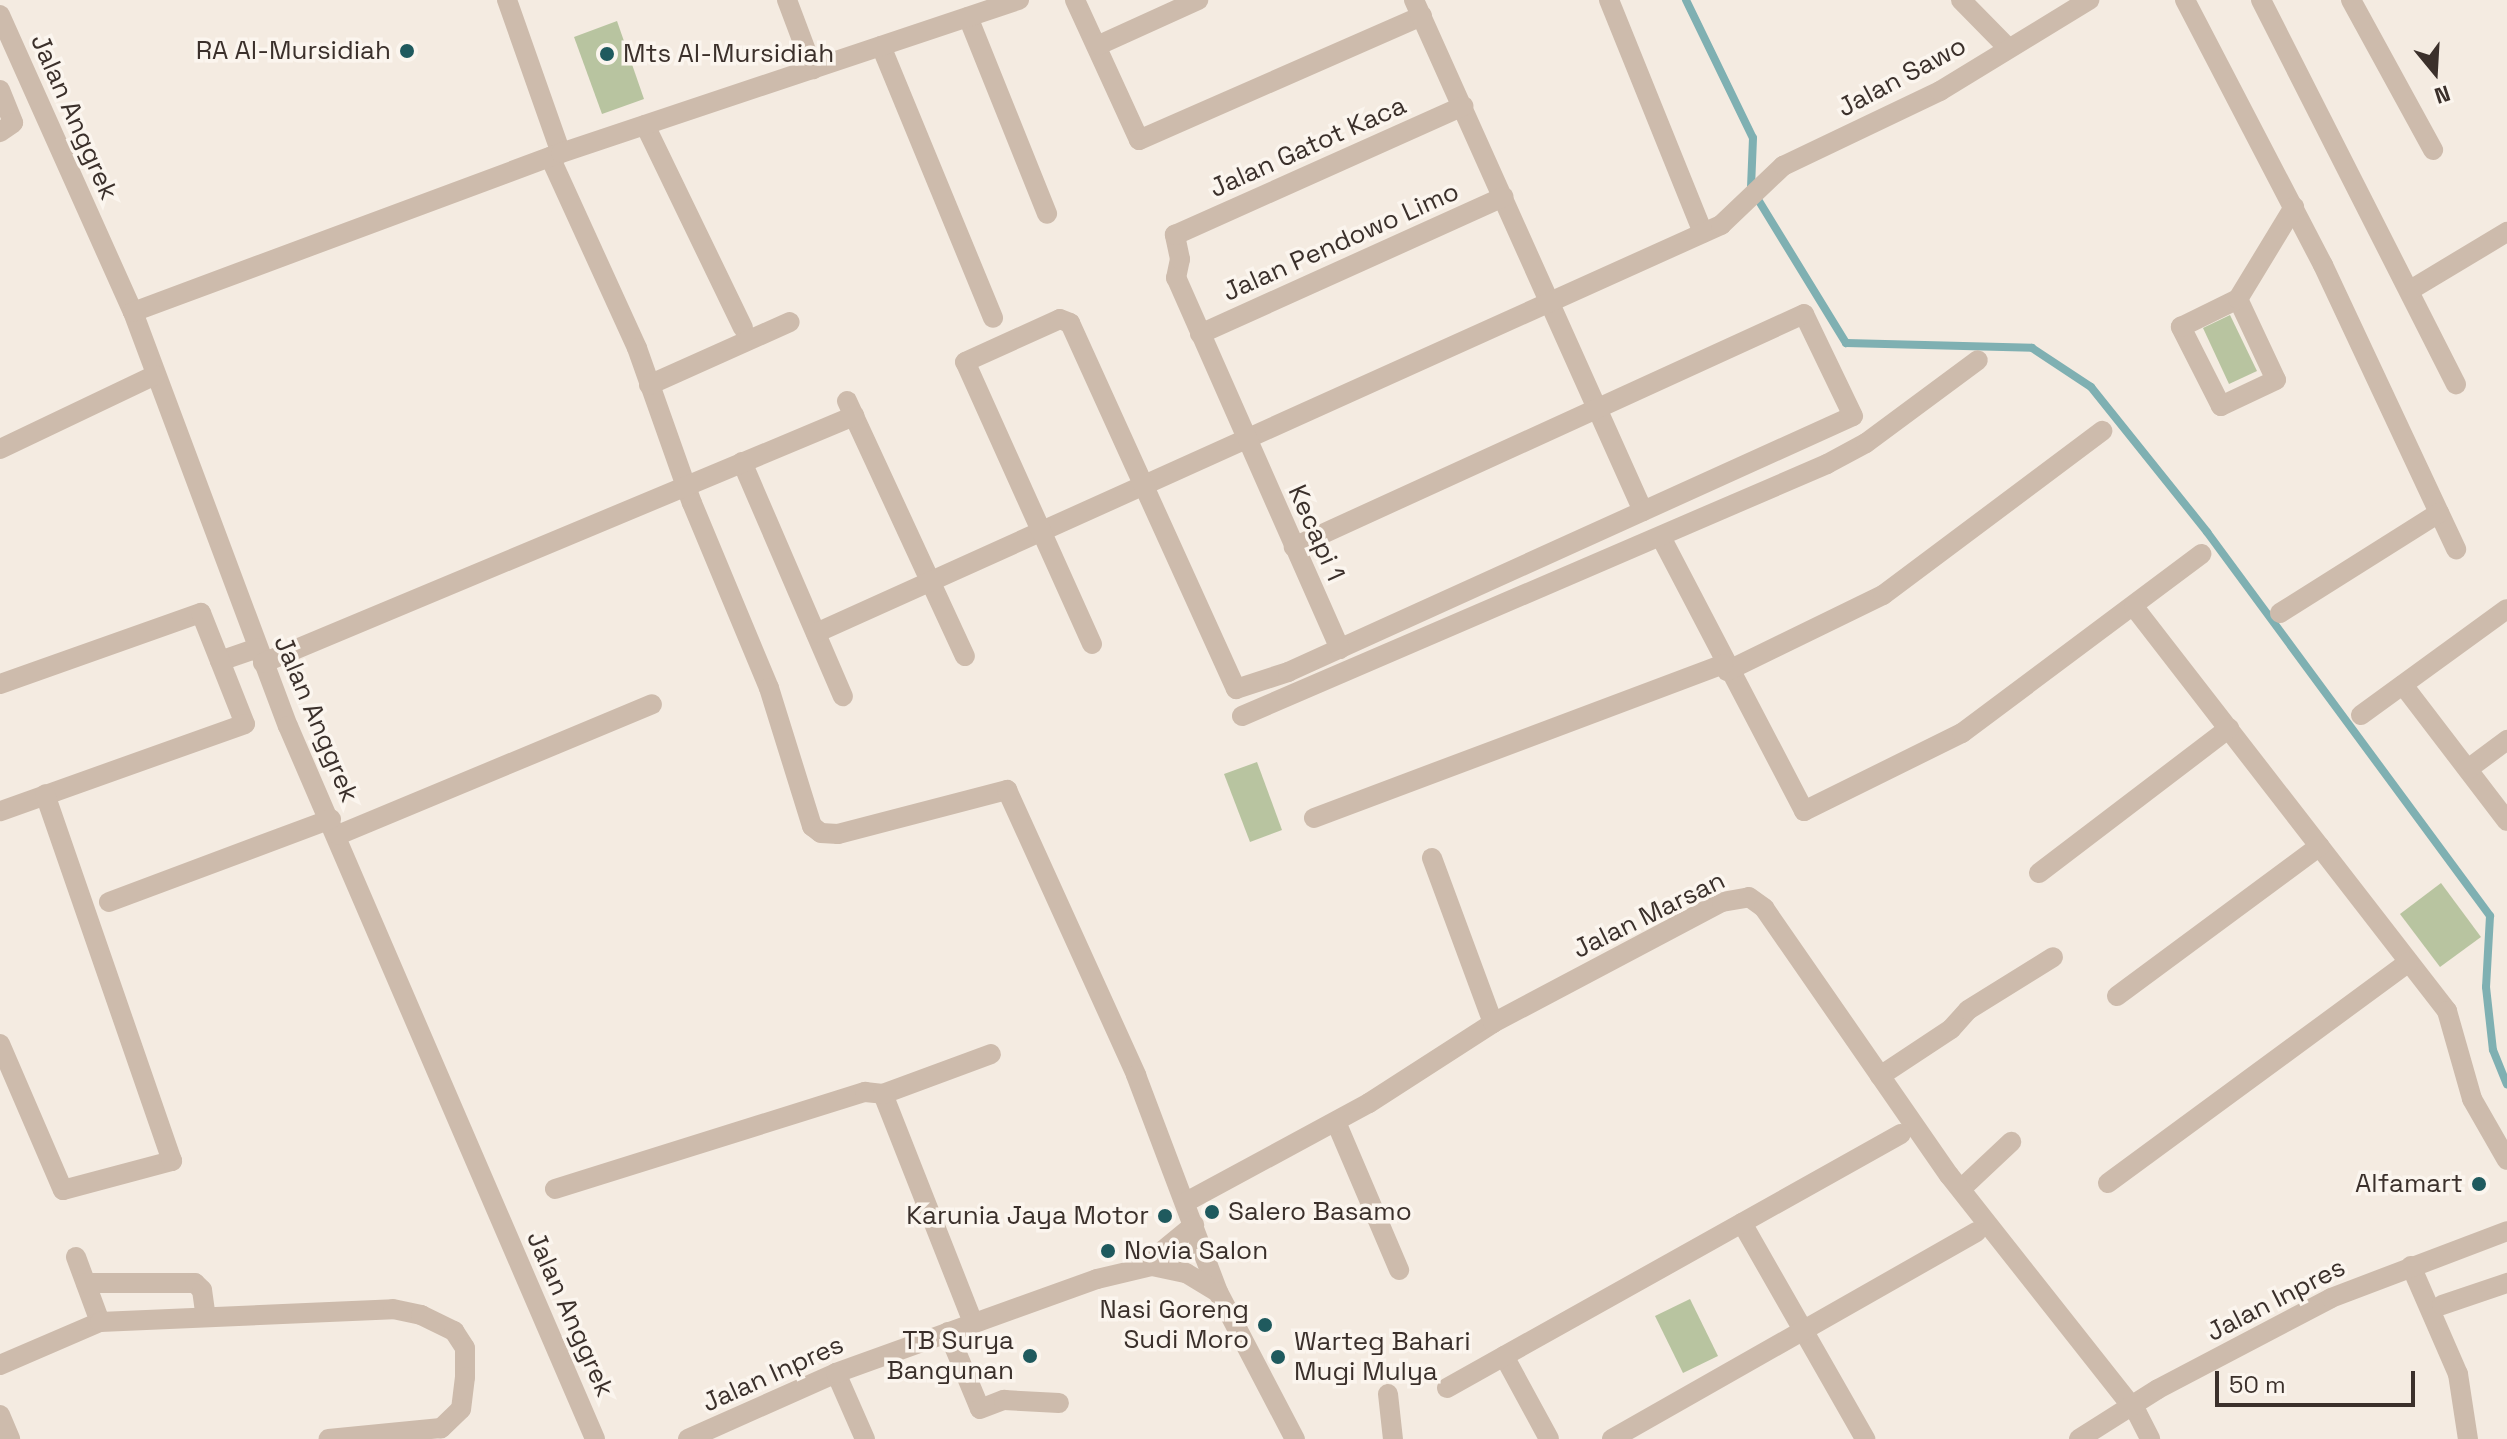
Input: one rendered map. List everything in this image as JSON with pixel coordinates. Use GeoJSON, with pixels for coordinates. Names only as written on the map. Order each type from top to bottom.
{"type":"FeatureCollection","features":[{"type":"Feature","properties":{"kind":"street"},"geometry":{"type":"LineString","coordinates":[[507,0],[556,155],[769,688],[812,826],[838,834],[1007,790],[1136,1075],[1218,1292],[1286,1436]]}},
{"type":"Feature","properties":{"kind":"street"},"geometry":{"type":"LineString","coordinates":[[787,0],[813,69]]}},
{"type":"Feature","properties":{"kind":"street"},"geometry":{"type":"LineString","coordinates":[[133,312],[556,155],[1019,0]]}},
{"type":"Feature","properties":{"kind":"street"},"geometry":{"type":"LineString","coordinates":[[1075,0],[1099,45],[1139,140],[1418,8],[1643,511]]}},
{"type":"Feature","properties":{"kind":"street"},"geometry":{"type":"LineString","coordinates":[[1099,45],[1198,0]]}},
{"type":"Feature","properties":{"kind":"street"},"geometry":{"type":"LineString","coordinates":[[1609,0],[1703,233]]}},
{"type":"Feature","properties":{"kind":"street"},"geometry":{"type":"LineString","coordinates":[[1961,0],[2008,48]]}},
{"type":"Feature","properties":{"kind":"street","name":"Jalan Sawo"},"geometry":{"type":"LineString","coordinates":[[816,633],[1550,299],[1703,233],[1731,219],[1758,185],[1783,166],[1940,91],[2089,0]]}},
{"type":"Feature","properties":{"kind":"street"},"geometry":{"type":"LineString","coordinates":[[2185,0],[2294,207],[2456,549]]}},
{"type":"Feature","properties":{"kind":"street"},"geometry":{"type":"LineString","coordinates":[[2261,0],[2412,289],[2456,384]]}},
{"type":"Feature","properties":{"kind":"street"},"geometry":{"type":"LineString","coordinates":[[2351,0],[2433,150]]}},
{"type":"Feature","properties":{"kind":"street","name":"Jalan Anggrek"},"geometry":{"type":"LineString","coordinates":[[0,15],[133,312],[260,656],[595,1439]]}},
{"type":"Feature","properties":{"kind":"street"},"geometry":{"type":"LineString","coordinates":[[968,17],[1047,214]]}},
{"type":"Feature","properties":{"kind":"street"},"geometry":{"type":"LineString","coordinates":[[881,46],[993,318]]}},
{"type":"Feature","properties":{"kind":"street"},"geometry":{"type":"LineString","coordinates":[[0,90],[13,117],[10,128],[0,132]]}},
{"type":"Feature","properties":{"kind":"street","name":"Jalan Gatot Kaca"},"geometry":{"type":"LineString","coordinates":[[1175,235],[1463,106]]}},
{"type":"Feature","properties":{"kind":"street"},"geometry":{"type":"LineString","coordinates":[[645,125],[743,328]]}},
{"type":"Feature","properties":{"kind":"street","name":"Jalan Pendowo Limo"},"geometry":{"type":"LineString","coordinates":[[1200,334],[1504,197]]}},
{"type":"Feature","properties":{"kind":"street"},"geometry":{"type":"LineString","coordinates":[[2238,299],[2276,380],[2221,406],[2181,327],[2238,299],[2294,207]]}},
{"type":"Feature","properties":{"kind":"street"},"geometry":{"type":"LineString","coordinates":[[2412,289],[2507,232]]}},
{"type":"Feature","properties":{"kind":"street","name":"Kecapi 1"},"geometry":{"type":"LineString","coordinates":[[1175,235],[1180,259],[1176,278],[1340,649]]}},
{"type":"Feature","properties":{"kind":"street"},"geometry":{"type":"LineString","coordinates":[[1092,644],[965,362],[1015,337],[1067,319],[1236,689],[1340,649],[1853,416],[1804,314],[1294,547]]}},
{"type":"Feature","properties":{"kind":"street"},"geometry":{"type":"LineString","coordinates":[[649,385],[790,322]]}},
{"type":"Feature","properties":{"kind":"street"},"geometry":{"type":"LineString","coordinates":[[1242,716],[1644,540],[1662,539],[1866,443],[1978,360]]}},
{"type":"Feature","properties":{"kind":"street"},"geometry":{"type":"LineString","coordinates":[[0,449],[155,375]]}},
{"type":"Feature","properties":{"kind":"street"},"geometry":{"type":"LineString","coordinates":[[220,661],[260,656],[686,486],[851,409],[965,656]]}},
{"type":"Feature","properties":{"kind":"street"},"geometry":{"type":"LineString","coordinates":[[1314,818],[1725,667],[1883,595],[2102,431]]}},
{"type":"Feature","properties":{"kind":"street"},"geometry":{"type":"LineString","coordinates":[[742,462],[843,696]]}},
{"type":"Feature","properties":{"kind":"street"},"geometry":{"type":"LineString","coordinates":[[2280,613],[2439,513]]}},
{"type":"Feature","properties":{"kind":"street"},"geometry":{"type":"LineString","coordinates":[[1662,539],[1725,667],[1804,811],[1935,750],[2134,607],[2201,554]]}},
{"type":"Feature","properties":{"kind":"street"},"geometry":{"type":"LineString","coordinates":[[2134,607],[2447,1011],[2472,1099],[2507,1160]]}},
{"type":"Feature","properties":{"kind":"street"},"geometry":{"type":"LineString","coordinates":[[2361,715],[2507,609]]}},
{"type":"Feature","properties":{"kind":"street"},"geometry":{"type":"LineString","coordinates":[[0,684],[201,613],[245,724],[0,811]]}},
{"type":"Feature","properties":{"kind":"street"},"geometry":{"type":"LineString","coordinates":[[2403,685],[2507,821]]}},
{"type":"Feature","properties":{"kind":"street"},"geometry":{"type":"LineString","coordinates":[[109,902],[334,827],[652,704]]}},
{"type":"Feature","properties":{"kind":"street"},"geometry":{"type":"LineString","coordinates":[[2039,873],[2229,728]]}},
{"type":"Feature","properties":{"kind":"street"},"geometry":{"type":"LineString","coordinates":[[2468,769],[2507,740]]}},
{"type":"Feature","properties":{"kind":"street"},"geometry":{"type":"LineString","coordinates":[[0,1044],[63,1190],[172,1161],[45,794]]}},
{"type":"Feature","properties":{"kind":"street"},"geometry":{"type":"LineString","coordinates":[[2117,996],[2320,846]]}},
{"type":"Feature","properties":{"kind":"street"},"geometry":{"type":"LineString","coordinates":[[1432,858],[1493,1023]]}},
{"type":"Feature","properties":{"kind":"street","name":"Jalan Marsan"},"geometry":{"type":"LineString","coordinates":[[1186,1202],[1336,1122],[1493,1023],[1722,902],[1749,897],[1764,908],[1961,1189],[2131,1405],[2150,1439]]}},
{"type":"Feature","properties":{"kind":"street"},"geometry":{"type":"LineString","coordinates":[[1880,1076],[1951,1029],[1968,1010],[2053,957]]}},
{"type":"Feature","properties":{"kind":"street"},"geometry":{"type":"LineString","coordinates":[[2108,1183],[2409,962]]}},
{"type":"Feature","properties":{"kind":"street"},"geometry":{"type":"LineString","coordinates":[[555,1189],[865,1092],[883,1094],[991,1054]]}},
{"type":"Feature","properties":{"kind":"street"},"geometry":{"type":"LineString","coordinates":[[883,1094],[973,1323]]}},
{"type":"Feature","properties":{"kind":"street"},"geometry":{"type":"LineString","coordinates":[[1336,1122],[1399,1270]]}},
{"type":"Feature","properties":{"kind":"street"},"geometry":{"type":"LineString","coordinates":[[1447,1388],[1901,1134]]}},
{"type":"Feature","properties":{"kind":"street"},"geometry":{"type":"LineString","coordinates":[[1961,1189],[2011,1142]]}},
{"type":"Feature","properties":{"kind":"street"},"geometry":{"type":"LineString","coordinates":[[1742,1223],[1865,1439]]}},
{"type":"Feature","properties":{"kind":"street"},"geometry":{"type":"LineString","coordinates":[[1144,1266],[1194,1225]]}},
{"type":"Feature","properties":{"kind":"street","name":"Jalan Inpres"},"geometry":{"type":"LineString","coordinates":[[2079,1439],[2131,1405],[2331,1298],[2507,1231]]}},
{"type":"Feature","properties":{"kind":"street"},"geometry":{"type":"LineString","coordinates":[[1612,1439],[1976,1232]]}},
{"type":"Feature","properties":{"kind":"street"},"geometry":{"type":"LineString","coordinates":[[76,1257],[100,1322]]}},
{"type":"Feature","properties":{"kind":"street","name":"Jalan Inpres"},"geometry":{"type":"LineString","coordinates":[[688,1439],[836,1373],[1144,1266],[1178,1270],[1218,1292]]}},
{"type":"Feature","properties":{"kind":"street"},"geometry":{"type":"LineString","coordinates":[[2411,1266],[2458,1374],[2468,1439]]}},
{"type":"Feature","properties":{"kind":"street"},"geometry":{"type":"LineString","coordinates":[[86,1283],[195,1283],[202,1290],[206,1317]]}},
{"type":"Feature","properties":{"kind":"street"},"geometry":{"type":"LineString","coordinates":[[2442,1305],[2507,1283]]}},
{"type":"Feature","properties":{"kind":"street"},"geometry":{"type":"LineString","coordinates":[[0,1365],[100,1322],[393,1309],[421,1315],[454,1331],[465,1348],[461,1409],[441,1428],[329,1439]]}},
{"type":"Feature","properties":{"kind":"street"},"geometry":{"type":"LineString","coordinates":[[948,1332],[980,1409],[1004,1400],[1059,1403]]}},
{"type":"Feature","properties":{"kind":"street"},"geometry":{"type":"LineString","coordinates":[[1504,1356],[1549,1439]]}},
{"type":"Feature","properties":{"kind":"street"},"geometry":{"type":"LineString","coordinates":[[836,1373],[865,1439]]}},
{"type":"Feature","properties":{"kind":"street"},"geometry":{"type":"LineString","coordinates":[[1388,1394],[1393,1439]]}},
{"type":"Feature","properties":{"kind":"street"},"geometry":{"type":"LineString","coordinates":[[0,1415],[10,1439]]}},
{"type":"Feature","properties":{"kind":"green space"},"geometry":{"type":"Polygon","coordinates":[[[617,21],[644,99],[602,114],[574,37],[617,21]]]}},
{"type":"Feature","properties":{"kind":"green space"},"geometry":{"type":"Polygon","coordinates":[[[2230,315],[2257,371],[2229,384],[2203,328],[2230,315]]]}},
{"type":"Feature","properties":{"kind":"green space"},"geometry":{"type":"Polygon","coordinates":[[[1257,762],[1282,830],[1250,842],[1224,774],[1257,762]]]}},
{"type":"Feature","properties":{"kind":"green space"},"geometry":{"type":"Polygon","coordinates":[[[2441,883],[2481,937],[2440,967],[2400,914],[2441,883]]]}},
{"type":"Feature","properties":{"kind":"green space"},"geometry":{"type":"Polygon","coordinates":[[[1690,1299],[1718,1356],[1683,1373],[1655,1316],[1690,1299]]]}},
{"type":"Feature","properties":{"kind":"waterway"},"geometry":{"type":"LineString","coordinates":[[1686,0],[1753,138],[1751,188],[1846,343],[2032,348],[2091,387],[2207,532],[2490,916],[2486,987],[2493,1050],[2507,1084]]}},
{"type":"Feature","properties":{"kind":"place","name":"RA Al-Mursidiah"},"geometry":{"type":"Point","coordinates":[407,51]}},
{"type":"Feature","properties":{"kind":"place","name":"Mts Al-Mursidiah"},"geometry":{"type":"Point","coordinates":[607,54]}},
{"type":"Feature","properties":{"kind":"place","name":"Alfamart"},"geometry":{"type":"Point","coordinates":[2479,1184]}},
{"type":"Feature","properties":{"kind":"place","name":"Salero Basamo"},"geometry":{"type":"Point","coordinates":[1212,1212]}},
{"type":"Feature","properties":{"kind":"place","name":"Karunia Jaya Motor"},"geometry":{"type":"Point","coordinates":[1165,1216]}},
{"type":"Feature","properties":{"kind":"place","name":"Novia Salon"},"geometry":{"type":"Point","coordinates":[1108,1251]}},
{"type":"Feature","properties":{"kind":"place","name":"Nasi Goreng Sudi Moro"},"geometry":{"type":"Point","coordinates":[1265,1325]}},
{"type":"Feature","properties":{"kind":"place","name":"TB Surya Bangunan"},"geometry":{"type":"Point","coordinates":[1030,1356]}},
{"type":"Feature","properties":{"kind":"place","name":"Warteg Bahari Mugi Mulya"},"geometry":{"type":"Point","coordinates":[1278,1357]}}]}
